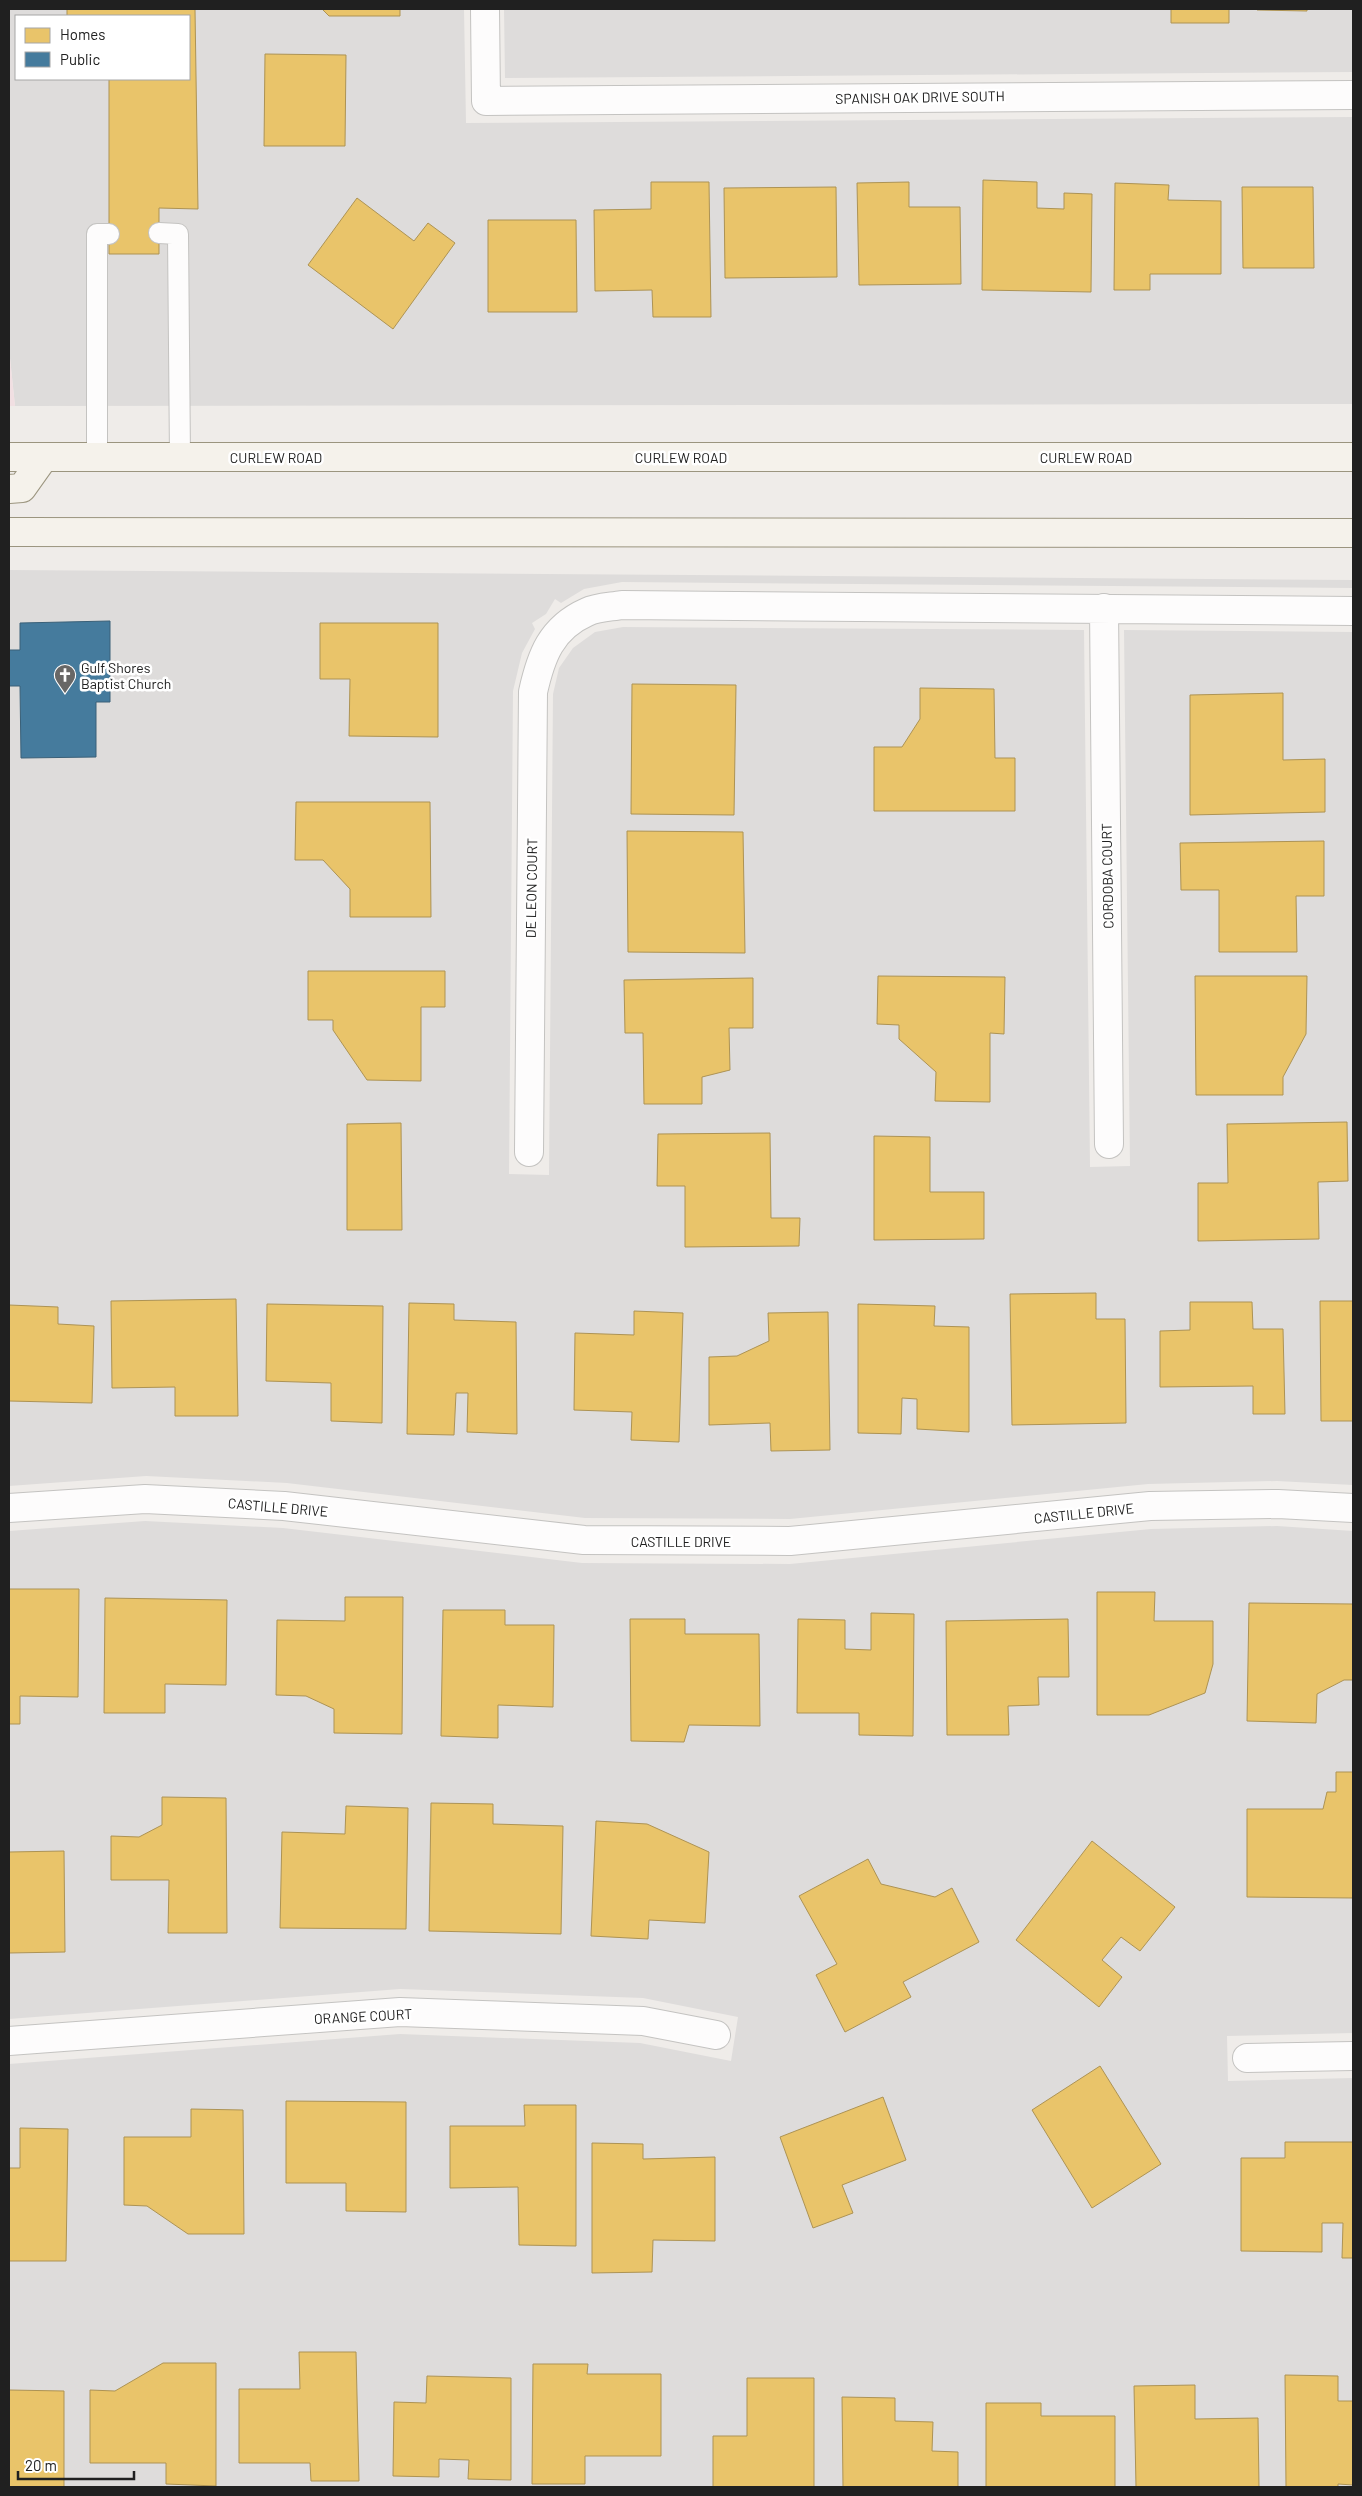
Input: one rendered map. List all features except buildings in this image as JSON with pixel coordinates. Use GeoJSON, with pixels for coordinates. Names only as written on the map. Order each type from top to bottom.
{"type":"FeatureCollection","features":[{"type":"Feature","properties":{"kind":"main road","name":"CURLEW ROAD"},"geometry":{"type":"LineString","coordinates":[[9,457],[1353,458]]}},
{"type":"Feature","properties":{"kind":"main road"},"geometry":{"type":"LineString","coordinates":[[9,489],[22,488],[44,457]]}},
{"type":"Feature","properties":{"kind":"main road"},"geometry":{"type":"LineString","coordinates":[[9,532],[1353,533]]}},
{"type":"Feature","properties":{"kind":"street","name":"SPANISH OAK DRIVE SOUTH"},"geometry":{"type":"LineString","coordinates":[[485,9],[486,100],[1353,95]]}},
{"type":"Feature","properties":{"kind":"street","name":"DE LEON COURT"},"geometry":{"type":"LineString","coordinates":[[529,1152],[533,692],[540,659],[559,630],[588,611],[622,605],[1104,608]]}},
{"type":"Feature","properties":{"kind":"street"},"geometry":{"type":"LineString","coordinates":[[1104,608],[1353,611]]}},
{"type":"Feature","properties":{"kind":"street","name":"CORDOBA COURT"},"geometry":{"type":"LineString","coordinates":[[1104,608],[1109,1144]]}},
{"type":"Feature","properties":{"kind":"street","name":"CASTILLE DRIVE"},"geometry":{"type":"LineString","coordinates":[[9,1508],[145,1499],[284,1506],[584,1540],[790,1541],[1150,1506],[1278,1504],[1353,1508]]}},
{"type":"Feature","properties":{"kind":"street","name":"ORANGE COURT"},"geometry":{"type":"LineString","coordinates":[[9,2042],[400,2012],[643,2021],[716,2035]]}},
{"type":"Feature","properties":{"kind":"street"},"geometry":{"type":"LineString","coordinates":[[1247,2058],[1353,2056]]}},
{"type":"Feature","properties":{"kind":"lane"},"geometry":{"type":"LineString","coordinates":[[159,233],[178,234],[180,458]]}},
{"type":"Feature","properties":{"kind":"lane"},"geometry":{"type":"LineString","coordinates":[[97,458],[97,234],[109,234]]}},
{"type":"Feature","properties":{"kind":"shaded area"},"geometry":{"type":"Polygon","coordinates":[[[9,9],[464,9],[466,123],[1353,117],[1353,404],[15,406],[9,349],[9,9]]]}},
{"type":"Feature","properties":{"kind":"shaded area"},"geometry":{"type":"Polygon","coordinates":[[[504,9],[1353,9],[1353,72],[505,78],[504,9]]]}},
{"type":"Feature","properties":{"kind":"shaded area"},"geometry":{"type":"Polygon","coordinates":[[[9,349],[15,406],[9,406],[9,349]]]}},
{"type":"Feature","properties":{"kind":"shaded area"},"geometry":{"type":"Polygon","coordinates":[[[9,570],[1353,580],[1353,588],[622,582],[584,589],[561,603],[555,599],[546,614],[532,623],[535,629],[522,653],[513,691],[509,1174],[549,1175],[553,694],[559,668],[573,648],[595,632],[623,627],[1084,630],[1090,1167],[1130,1166],[1124,630],[1353,632],[1353,1485],[1277,1481],[1148,1484],[790,1519],[585,1518],[287,1483],[146,1476],[9,1486],[9,570]]]}},
{"type":"Feature","properties":{"kind":"shaded area"},"geometry":{"type":"Polygon","coordinates":[[[145,1521],[283,1528],[582,1563],[790,1564],[1151,1529],[1277,1526],[1353,1531],[1353,2033],[1227,2036],[1228,2081],[1353,2078],[1353,2487],[9,2487],[9,2064],[400,2034],[640,2043],[731,2061],[738,2017],[643,1998],[400,1989],[9,2019],[9,1531],[145,1521]]]}},
{"type":"Feature","properties":{"kind":"place","name":"Gulf Shores Baptist Church"},"geometry":{"type":"Point","coordinates":[65,694]}}]}
